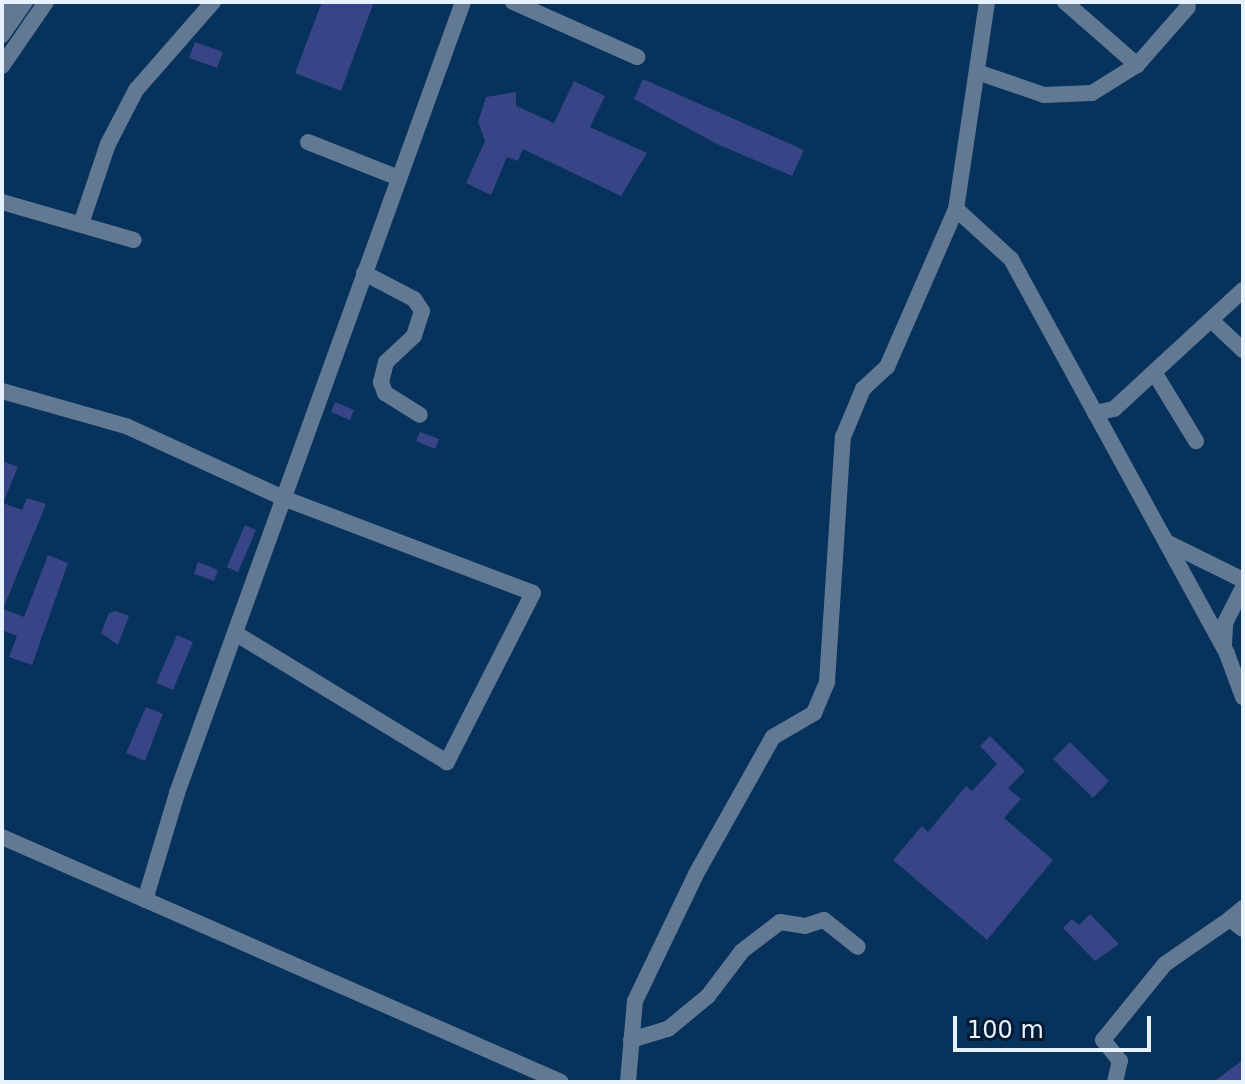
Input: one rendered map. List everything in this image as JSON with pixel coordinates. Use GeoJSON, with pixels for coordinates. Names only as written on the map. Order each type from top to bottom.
{"type":"FeatureCollection","features":[{"type":"Feature","properties":{"kind":"street"},"geometry":{"type":"LineString","coordinates":[[2,35],[25,2]]}},
{"type":"Feature","properties":{"kind":"street"},"geometry":{"type":"LineString","coordinates":[[2,66],[46,2]]}},
{"type":"Feature","properties":{"kind":"street"},"geometry":{"type":"LineString","coordinates":[[81,224],[108,144],[136,90],[213,2]]}},
{"type":"Feature","properties":{"kind":"street"},"geometry":{"type":"LineString","coordinates":[[145,900],[235,633],[463,2]]}},
{"type":"Feature","properties":{"kind":"street"},"geometry":{"type":"LineString","coordinates":[[513,2],[547,9],[637,57]]}},
{"type":"Feature","properties":{"kind":"street"},"geometry":{"type":"LineString","coordinates":[[628,1082],[635,1001],[696,874],[773,737],[814,713],[827,682],[843,437],[863,389],[887,367],[956,209],[987,2]]}},
{"type":"Feature","properties":{"kind":"street"},"geometry":{"type":"LineString","coordinates":[[1065,2],[1137,65]]}},
{"type":"Feature","properties":{"kind":"street"},"geometry":{"type":"LineString","coordinates":[[2,4],[14,17]]}},
{"type":"Feature","properties":{"kind":"street"},"geometry":{"type":"LineString","coordinates":[[977,72],[1044,95],[1092,93],[1137,65],[1186,4]]}},
{"type":"Feature","properties":{"kind":"street"},"geometry":{"type":"LineString","coordinates":[[308,142],[399,178]]}},
{"type":"Feature","properties":{"kind":"street"},"geometry":{"type":"LineString","coordinates":[[2,202],[134,240]]}},
{"type":"Feature","properties":{"kind":"street"},"geometry":{"type":"LineString","coordinates":[[956,209],[1011,259],[1224,649],[1243,697]]}},
{"type":"Feature","properties":{"kind":"street"},"geometry":{"type":"LineString","coordinates":[[364,273],[414,299],[422,311],[414,336],[386,362],[381,382],[385,393],[420,415]]}},
{"type":"Feature","properties":{"kind":"street"},"geometry":{"type":"LineString","coordinates":[[1095,413],[1114,409],[1243,290]]}},
{"type":"Feature","properties":{"kind":"street"},"geometry":{"type":"LineString","coordinates":[[1211,320],[1243,350]]}},
{"type":"Feature","properties":{"kind":"street"},"geometry":{"type":"LineString","coordinates":[[1154,372],[1196,441]]}},
{"type":"Feature","properties":{"kind":"street"},"geometry":{"type":"LineString","coordinates":[[2,391],[126,426],[283,498],[533,593],[447,762],[235,633]]}},
{"type":"Feature","properties":{"kind":"street"},"geometry":{"type":"LineString","coordinates":[[1166,542],[1243,580]]}},
{"type":"Feature","properties":{"kind":"street"},"geometry":{"type":"LineString","coordinates":[[1224,649],[1225,623],[1243,588]]}},
{"type":"Feature","properties":{"kind":"street"},"geometry":{"type":"LineString","coordinates":[[2,837],[373,995],[561,1082]]}},
{"type":"Feature","properties":{"kind":"street"},"geometry":{"type":"LineString","coordinates":[[1115,1082],[1120,1061],[1103,1040],[1165,964],[1239,919]]}},
{"type":"Feature","properties":{"kind":"street"},"geometry":{"type":"LineString","coordinates":[[631,1040],[668,1029],[708,996],[742,951],[780,922],[805,926],[824,920],[858,947]]}},
{"type":"Feature","properties":{"kind":"building"},"geometry":{"type":"Polygon","coordinates":[[[322,2],[374,2],[341,91],[295,73],[322,2]]]}},
{"type":"Feature","properties":{"kind":"building"},"geometry":{"type":"Polygon","coordinates":[[[195,42],[223,52],[217,68],[189,58],[195,42]]]}},
{"type":"Feature","properties":{"kind":"building"},"geometry":{"type":"Polygon","coordinates":[[[643,79],[804,150],[792,176],[717,144],[634,99],[643,79]]]}},
{"type":"Feature","properties":{"kind":"building"},"geometry":{"type":"Polygon","coordinates":[[[574,81],[605,96],[590,127],[647,153],[621,196],[523,149],[518,161],[507,157],[491,195],[466,183],[485,141],[478,122],[486,97],[516,92],[516,106],[554,123],[574,81]]]}},
{"type":"Feature","properties":{"kind":"building"},"geometry":{"type":"Polygon","coordinates":[[[335,402],[354,410],[350,420],[331,412],[335,402]]]}},
{"type":"Feature","properties":{"kind":"building"},"geometry":{"type":"Polygon","coordinates":[[[420,432],[439,439],[435,449],[416,441],[420,432]]]}},
{"type":"Feature","properties":{"kind":"building"},"geometry":{"type":"Polygon","coordinates":[[[2,461],[18,467],[3,503],[22,510],[27,498],[46,504],[3,609],[24,617],[48,555],[68,563],[32,665],[9,657],[17,636],[2,630],[2,461]]]}},
{"type":"Feature","properties":{"kind":"building"},"geometry":{"type":"Polygon","coordinates":[[[245,525],[256,530],[238,572],[227,567],[245,525]]]}},
{"type":"Feature","properties":{"kind":"building"},"geometry":{"type":"Polygon","coordinates":[[[198,562],[218,570],[214,581],[194,574],[198,562]]]}},
{"type":"Feature","properties":{"kind":"building"},"geometry":{"type":"Polygon","coordinates":[[[115,611],[129,616],[118,645],[101,633],[109,613],[115,611]]]}},
{"type":"Feature","properties":{"kind":"building"},"geometry":{"type":"Polygon","coordinates":[[[177,635],[193,642],[173,690],[156,683],[177,635]]]}},
{"type":"Feature","properties":{"kind":"building"},"geometry":{"type":"Polygon","coordinates":[[[146,707],[163,714],[145,761],[126,753],[146,707]]]}},
{"type":"Feature","properties":{"kind":"building"},"geometry":{"type":"Polygon","coordinates":[[[990,736],[1025,771],[1008,788],[1021,799],[1004,818],[1053,860],[987,940],[893,860],[922,826],[928,832],[966,786],[972,791],[997,764],[980,746],[990,736]]]}},
{"type":"Feature","properties":{"kind":"building"},"geometry":{"type":"Polygon","coordinates":[[[1070,742],[1109,781],[1093,798],[1053,759],[1070,742]]]}},
{"type":"Feature","properties":{"kind":"building"},"geometry":{"type":"Polygon","coordinates":[[[1090,914],[1119,944],[1095,961],[1063,928],[1072,919],[1079,925],[1090,914]]]}},
{"type":"Feature","properties":{"kind":"building"},"geometry":{"type":"Polygon","coordinates":[[[1243,1060],[1243,1082],[1213,1082],[1243,1060]]]}}]}
